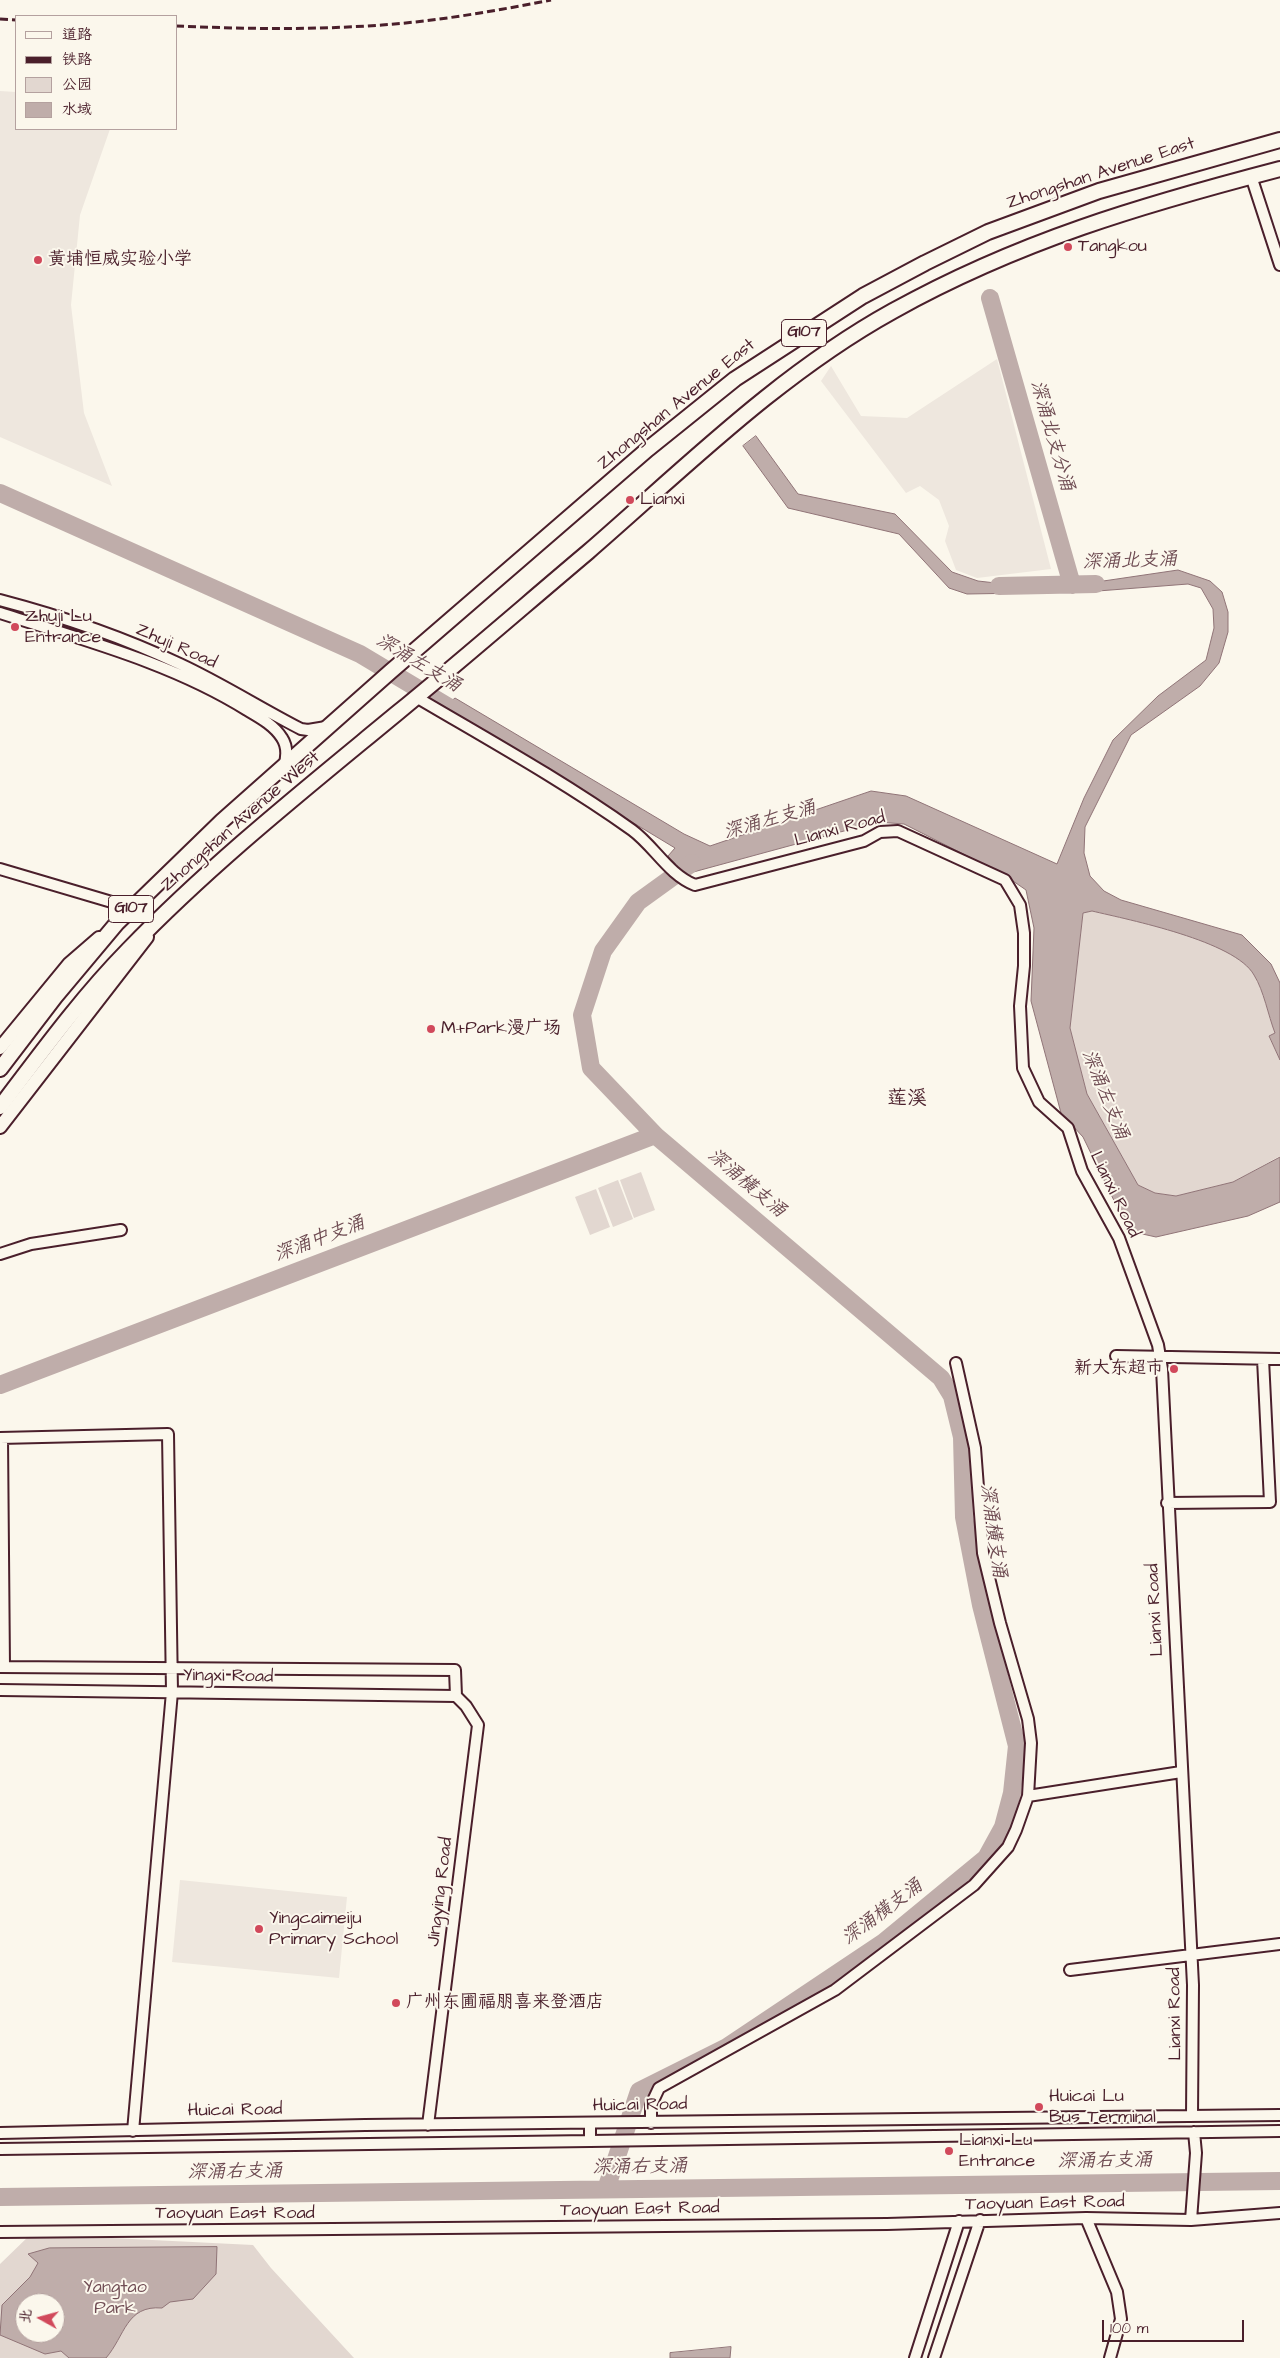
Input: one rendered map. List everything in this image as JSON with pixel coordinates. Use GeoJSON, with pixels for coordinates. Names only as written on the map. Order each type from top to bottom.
{"type":"FeatureCollection","features":[{"type":"Feature","properties":{"kind":"highway","name":"Zhongshan Avenue East"},"geometry":{"type":"LineString","coordinates":[[332,725],[390,672],[705,402],[769,355],[855,301],[955,247],[1048,208],[1124,183],[1280,140]]}},
{"type":"Feature","properties":{"kind":"highway","name":"G107"},"geometry":{"type":"LineString","coordinates":[[420,695],[785,381],[835,345],[931,290],[1007,254],[1102,218],[1280,169]]}},
{"type":"Feature","properties":{"kind":"highway","name":"Zhongshan Avenue West"},"geometry":{"type":"LineString","coordinates":[[0,1107],[96,984],[167,912],[263,822],[420,695]]}},
{"type":"Feature","properties":{"kind":"highway","name":"Zhongshan Avenue West"},"geometry":{"type":"LineString","coordinates":[[0,1069],[55,997],[117,923],[222,821],[332,725]]}},
{"type":"Feature","properties":{"kind":"main road"},"geometry":{"type":"LineString","coordinates":[[0,1127],[167,912]]}},
{"type":"Feature","properties":{"kind":"main road"},"geometry":{"type":"LineString","coordinates":[[0,1048],[69,964],[117,923]]}},
{"type":"Feature","properties":{"kind":"street"},"geometry":{"type":"LineString","coordinates":[[1251,176],[1280,265]]}},
{"type":"Feature","properties":{"kind":"street","name":"Zhuji Road"},"geometry":{"type":"LineString","coordinates":[[0,600],[32,609],[172,660],[301,729],[318,729],[332,725]]}},
{"type":"Feature","properties":{"kind":"street","name":"Zhuji Road"},"geometry":{"type":"LineString","coordinates":[[0,613],[105,647],[170,672],[234,702],[274,728],[282,738],[286,750],[284,768]]}},
{"type":"Feature","properties":{"kind":"street","name":"Lianxi Road"},"geometry":{"type":"LineString","coordinates":[[420,695],[634,831],[682,880],[695,885],[864,841],[880,832],[898,831],[1005,880],[1020,905],[1024,934],[1024,966],[1020,1006],[1023,1068],[1039,1102],[1068,1128],[1082,1171],[1119,1238],[1148,1314],[1160,1357],[1192,1955],[1194,2021],[1192,2116]]}},
{"type":"Feature","properties":{"kind":"street"},"geometry":{"type":"LineString","coordinates":[[0,869],[132,908]]}},
{"type":"Feature","properties":{"kind":"street"},"geometry":{"type":"LineString","coordinates":[[0,1254],[32,1244],[121,1230]]}},
{"type":"Feature","properties":{"kind":"street"},"geometry":{"type":"LineString","coordinates":[[1116,1356],[1280,1359]]}},
{"type":"Feature","properties":{"kind":"street"},"geometry":{"type":"LineString","coordinates":[[1167,1503],[1270,1502],[1263,1359]]}},
{"type":"Feature","properties":{"kind":"street"},"geometry":{"type":"LineString","coordinates":[[646,2123],[651,2105],[659,2088],[835,1990],[974,1885],[1008,1847],[1028,1796],[1031,1743],[1028,1719],[1000,1623],[983,1553],[975,1448],[956,1363]]}},
{"type":"Feature","properties":{"kind":"street"},"geometry":{"type":"LineString","coordinates":[[2,1667],[1,1438],[168,1434],[172,1692],[133,2131]]}},
{"type":"Feature","properties":{"kind":"street","name":"Yingxi Road"},"geometry":{"type":"LineString","coordinates":[[0,1690],[456,1696],[455,1670],[2,1667]]}},
{"type":"Feature","properties":{"kind":"street","name":"Jingying Road"},"geometry":{"type":"LineString","coordinates":[[428,2125],[478,1725],[466,1706],[456,1696]]}},
{"type":"Feature","properties":{"kind":"street"},"geometry":{"type":"LineString","coordinates":[[1028,1796],[1182,1772]]}},
{"type":"Feature","properties":{"kind":"street"},"geometry":{"type":"LineString","coordinates":[[1070,1970],[1280,1944]]}},
{"type":"Feature","properties":{"kind":"street","name":"Huicai Road"},"geometry":{"type":"LineString","coordinates":[[0,2133],[428,2125],[1280,2115]]}},
{"type":"Feature","properties":{"kind":"street"},"geometry":{"type":"LineString","coordinates":[[563,2124],[563,2141]]}},
{"type":"Feature","properties":{"kind":"street"},"geometry":{"type":"LineString","coordinates":[[590,2124],[590,2141]]}},
{"type":"Feature","properties":{"kind":"street","name":"Huicai Road"},"geometry":{"type":"LineString","coordinates":[[0,2149],[1280,2131]]}},
{"type":"Feature","properties":{"kind":"street"},"geometry":{"type":"LineString","coordinates":[[49,2148],[50,2132]]}},
{"type":"Feature","properties":{"kind":"street"},"geometry":{"type":"LineString","coordinates":[[1191,2220],[1195,2169],[1194,2132]]}},
{"type":"Feature","properties":{"kind":"street"},"geometry":{"type":"LineString","coordinates":[[20,2133],[20,2149]]}},
{"type":"Feature","properties":{"kind":"street","name":"Taoyuan East Road"},"geometry":{"type":"LineString","coordinates":[[0,2232],[887,2224],[1086,2218],[1191,2220],[1280,2213]]}},
{"type":"Feature","properties":{"kind":"street"},"geometry":{"type":"LineString","coordinates":[[1086,2218],[1118,2301],[1121,2319],[1110,2358]]}},
{"type":"Feature","properties":{"kind":"street"},"geometry":{"type":"LineString","coordinates":[[934,2358],[980,2220]]}},
{"type":"Feature","properties":{"kind":"street"},"geometry":{"type":"LineString","coordinates":[[915,2358],[960,2221]]}},
{"type":"Feature","properties":{"kind":"shaded area","name":"黄埔恒威实验小学"},"geometry":{"type":"Polygon","coordinates":[[[0,91],[15,92],[15,130],[110,130],[80,215],[71,305],[84,413],[112,486],[0,437],[0,91]]]}},
{"type":"Feature","properties":{"kind":"shaded area"},"geometry":{"type":"Polygon","coordinates":[[[997,359],[1051,569],[977,578],[956,570],[945,541],[949,526],[939,500],[920,486],[906,493],[821,381],[831,366],[861,416],[907,418],[997,359]]]}},
{"type":"Feature","properties":{"kind":"shaded area","name":"Yingcaimeiju Primary School"},"geometry":{"type":"Polygon","coordinates":[[[180,1880],[347,1897],[339,1978],[172,1962],[180,1880]]]}},
{"type":"Feature","properties":{"kind":"green space"},"geometry":{"type":"Polygon","coordinates":[[[1092,911],[1155,926],[1205,942],[1243,963],[1254,975],[1275,1033],[1269,1037],[1280,1060],[1280,1156],[1233,1182],[1176,1196],[1155,1193],[1138,1185],[1087,1094],[1070,1028],[1083,913],[1092,911]]]}},
{"type":"Feature","properties":{"kind":"green space"},"geometry":{"type":"Polygon","coordinates":[[[641,1172],[655,1210],[634,1218],[620,1180],[641,1172]]]}},
{"type":"Feature","properties":{"kind":"green space"},"geometry":{"type":"Polygon","coordinates":[[[618,1180],[633,1219],[613,1227],[598,1188],[618,1180]]]}},
{"type":"Feature","properties":{"kind":"green space"},"geometry":{"type":"Polygon","coordinates":[[[596,1189],[610,1227],[590,1235],[575,1197],[596,1189]]]}},
{"type":"Feature","properties":{"kind":"green space","name":"Yangtao Park"},"geometry":{"type":"Polygon","coordinates":[[[31,2234],[253,2245],[271,2268],[354,2358],[0,2358],[0,2264],[31,2234]]]}},
{"type":"Feature","properties":{"kind":"water"},"geometry":{"type":"Polygon","coordinates":[[[756,436],[798,494],[895,514],[952,572],[978,581],[1049,589],[1178,570],[1210,581],[1222,592],[1228,612],[1228,632],[1219,663],[1200,686],[1131,735],[1085,827],[1084,853],[1090,876],[1104,891],[1121,900],[1242,935],[1271,964],[1280,983],[1280,1060],[1269,1036],[1275,1033],[1261,988],[1254,975],[1243,963],[1226,952],[1204,942],[1155,926],[1092,911],[1083,913],[1070,1028],[1087,1094],[1138,1185],[1155,1193],[1176,1196],[1233,1182],[1280,1157],[1280,1202],[1248,1216],[1156,1237],[1138,1233],[1123,1219],[1083,1137],[1061,1113],[1031,1001],[1034,928],[1026,890],[1003,874],[904,824],[877,822],[686,874],[668,856],[675,848],[443,708],[455,698],[684,834],[710,846],[871,791],[906,796],[1057,864],[1084,798],[1113,740],[1158,696],[1206,660],[1214,628],[1213,609],[1201,588],[1188,584],[1085,592],[967,594],[949,588],[899,534],[788,508],[743,446],[756,436]]]}},
{"type":"Feature","properties":{"kind":"water"},"geometry":{"type":"Polygon","coordinates":[[[217,2247],[216,2274],[193,2299],[170,2302],[162,2308],[150,2308],[141,2311],[133,2317],[106,2358],[69,2358],[61,2351],[45,2354],[19,2343],[65,2343],[65,2293],[15,2293],[15,2341],[0,2335],[2,2305],[30,2277],[38,2263],[28,2254],[49,2248],[217,2247]]]}},
{"type":"Feature","properties":{"kind":"water"},"geometry":{"type":"Polygon","coordinates":[[[731,2347],[730,2358],[670,2358],[670,2353],[731,2347]]]}},
{"type":"Feature","properties":{"kind":"waterway","name":"深涌北支分涌"},"geometry":{"type":"LineString","coordinates":[[990,298],[1072,585]]}},
{"type":"Feature","properties":{"kind":"waterway","name":"深涌左支涌"},"geometry":{"type":"LineString","coordinates":[[0,493],[360,654],[467,718]]}},
{"type":"Feature","properties":{"kind":"waterway","name":"深涌北支涌"},"geometry":{"type":"LineString","coordinates":[[999,586],[1096,584]]}},
{"type":"Feature","properties":{"kind":"waterway","name":"深涌横支涌"},"geometry":{"type":"LineString","coordinates":[[606,2189],[639,2091],[727,2047],[884,1942],[986,1858],[1003,1827],[1012,1793],[1017,1746],[981,1605],[964,1517],[962,1437],[952,1396],[941,1378],[655,1135],[591,1068],[582,1015],[603,951],[638,902],[692,863]]}},
{"type":"Feature","properties":{"kind":"waterway","name":"深涌中支涌"},"geometry":{"type":"LineString","coordinates":[[0,1385],[655,1135]]}},
{"type":"Feature","properties":{"kind":"waterway","name":"深涌右支涌"},"geometry":{"type":"LineString","coordinates":[[0,2197],[1280,2181]]}},
{"type":"Feature","properties":{"kind":"railway"},"geometry":{"type":"LineString","coordinates":[[178,26],[330,28],[382,25],[466,15],[551,0]]}},
{"type":"Feature","properties":{"kind":"railway"},"geometry":{"type":"LineString","coordinates":[[0,19],[15,20]]}},
{"type":"Feature","properties":{"kind":"place","name":"Tangkou"},"geometry":{"type":"Point","coordinates":[1068,247]}},
{"type":"Feature","properties":{"kind":"place","name":"黄埔恒威实验小学"},"geometry":{"type":"Point","coordinates":[38,260]}},
{"type":"Feature","properties":{"kind":"place","name":"Lianxi"},"geometry":{"type":"Point","coordinates":[630,500]}},
{"type":"Feature","properties":{"kind":"place","name":"Zhuji Lu Entrance"},"geometry":{"type":"Point","coordinates":[15,627]}},
{"type":"Feature","properties":{"kind":"place","name":"M+Park漫广场"},"geometry":{"type":"Point","coordinates":[431,1029]}},
{"type":"Feature","properties":{"kind":"place","name":"新大东超市"},"geometry":{"type":"Point","coordinates":[1174,1369]}},
{"type":"Feature","properties":{"kind":"place","name":"Yingcaimeiju Primary School"},"geometry":{"type":"Point","coordinates":[259,1929]}},
{"type":"Feature","properties":{"kind":"place","name":"广州东圃福朋喜来登酒店"},"geometry":{"type":"Point","coordinates":[396,2003]}},
{"type":"Feature","properties":{"kind":"place","name":"Huicai Lu Bus Terminal"},"geometry":{"type":"Point","coordinates":[1039,2107]}},
{"type":"Feature","properties":{"kind":"place","name":"Lianxi Lu Entrance"},"geometry":{"type":"Point","coordinates":[949,2151]}},
{"type":"Feature","properties":{"kind":"district","name":"莲溪"},"geometry":{"type":"Point","coordinates":[907,1100]}}]}
